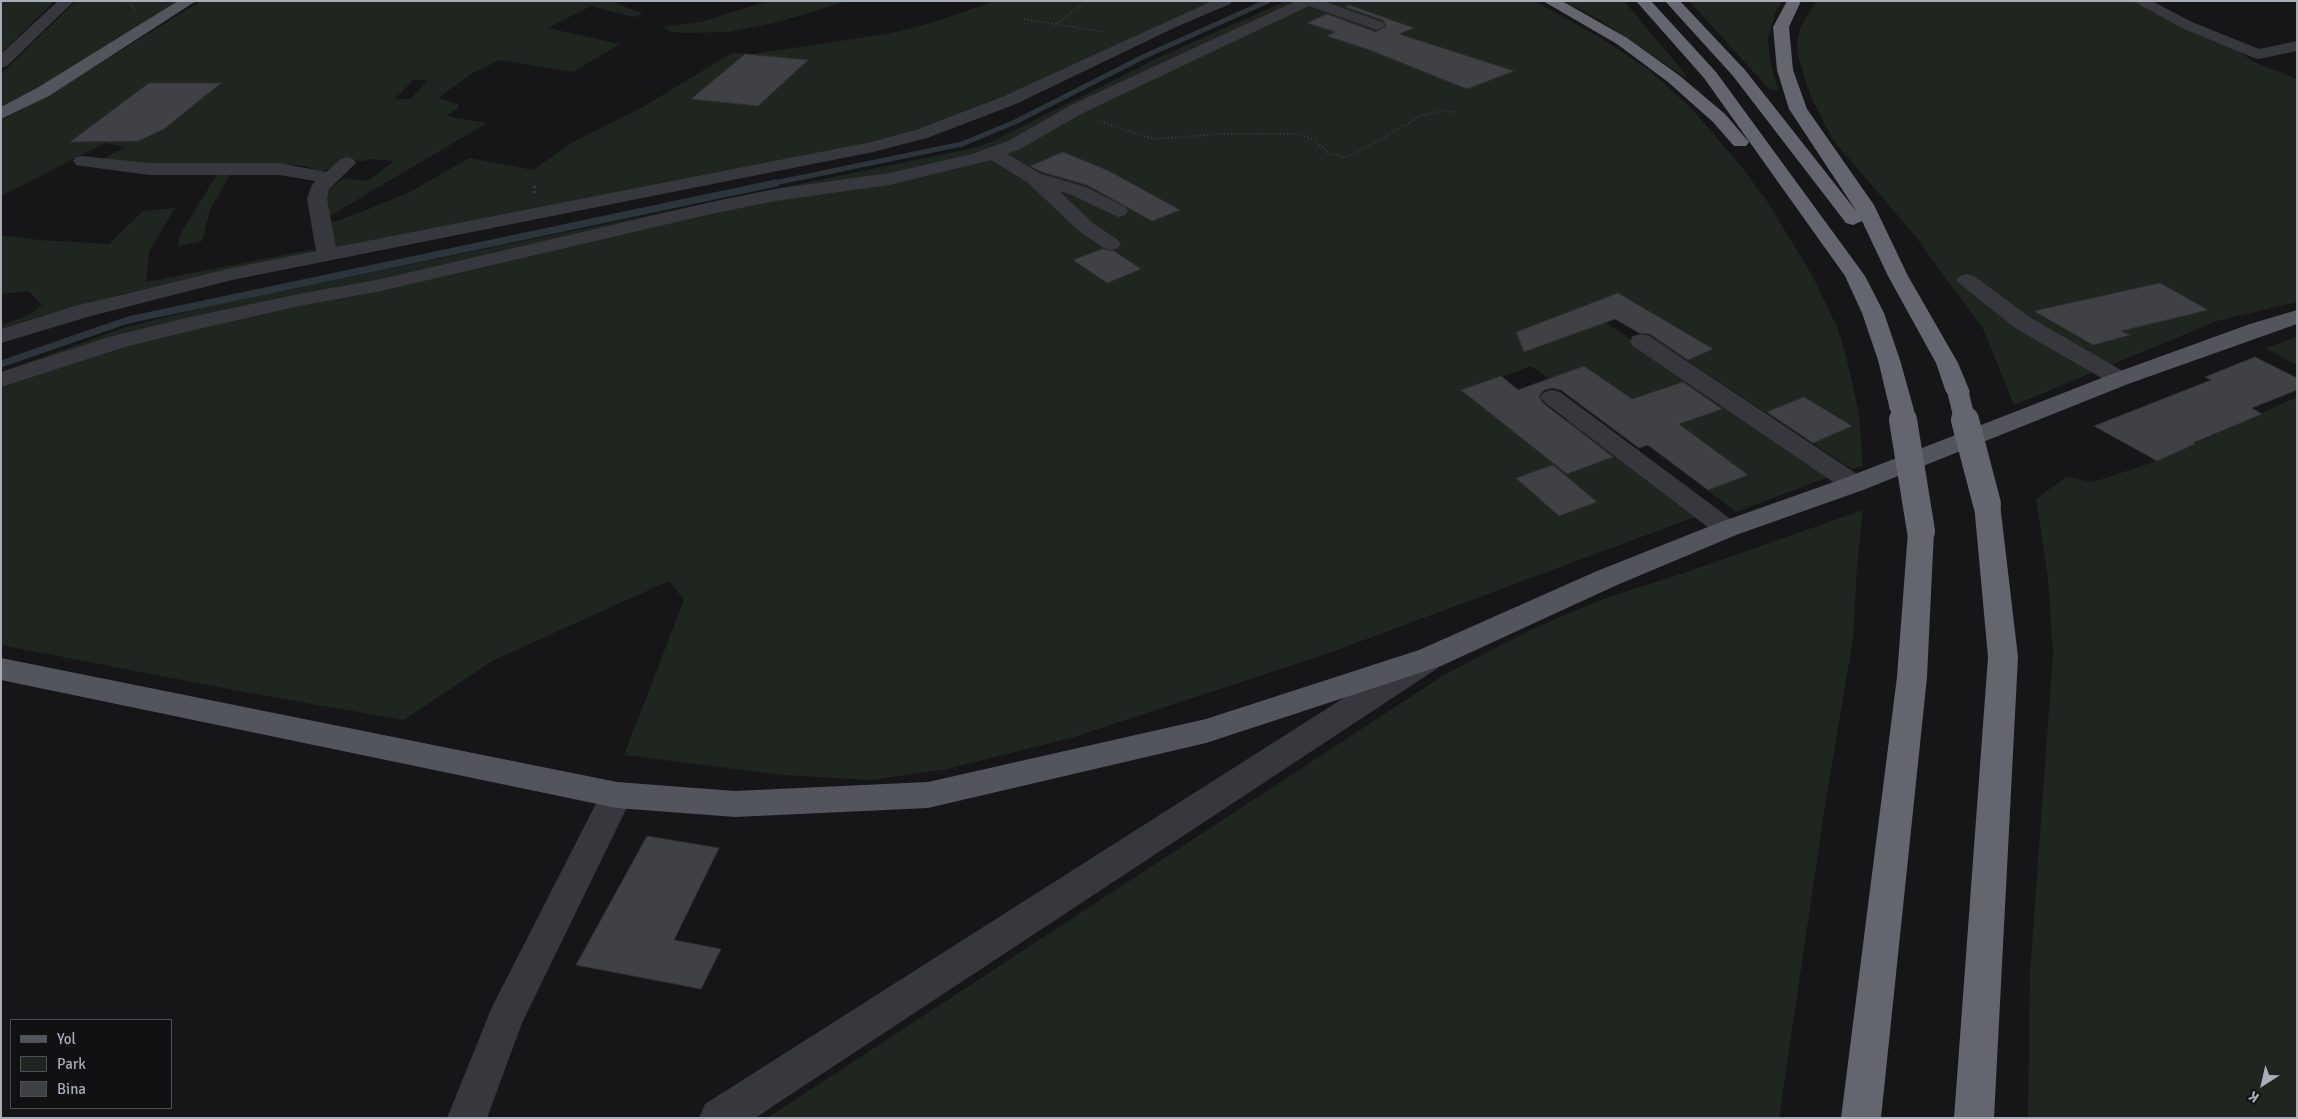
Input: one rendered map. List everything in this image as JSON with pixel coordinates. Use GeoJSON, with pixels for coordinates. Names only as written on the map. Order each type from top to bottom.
{"type":"FeatureCollection","features":[{"type":"Feature","properties":{"kind":"highway"},"geometry":{"type":"LineString","coordinates":[[1550,1],[1622,41],[1690,92],[1718,118],[1855,276]]}},
{"type":"Feature","properties":{"kind":"highway"},"geometry":{"type":"LineString","coordinates":[[1643,1],[1710,76],[1855,276],[1880,332],[1902,410],[1920,531],[1912,677],[1861,1118]]}},
{"type":"Feature","properties":{"kind":"highway"},"geometry":{"type":"LineString","coordinates":[[1672,1],[1739,73],[1898,276]]}},
{"type":"Feature","properties":{"kind":"highway"},"geometry":{"type":"LineString","coordinates":[[1794,1],[1781,27],[1788,83],[1798,109],[1864,205],[1898,276],[1946,363],[1958,392],[1987,504],[2002,657],[1974,1118]]}},
{"type":"Feature","properties":{"kind":"main road"},"geometry":{"type":"LineString","coordinates":[[1,114],[44,92],[189,1]]}},
{"type":"Feature","properties":{"kind":"main road"},"geometry":{"type":"LineString","coordinates":[[1,669],[617,795],[735,804],[928,795],[1206,731],[1430,658],[1607,578],[1727,529],[1854,484],[2120,379],[2258,329],[2297,317]]}},
{"type":"Feature","properties":{"kind":"street"},"geometry":{"type":"LineString","coordinates":[[1,63],[66,1]]}},
{"type":"Feature","properties":{"kind":"street"},"geometry":{"type":"LineString","coordinates":[[1,336],[38,323],[143,295],[327,254],[873,147],[921,134],[1010,100],[1225,1]]}},
{"type":"Feature","properties":{"kind":"street"},"geometry":{"type":"LineString","coordinates":[[1,380],[117,342],[190,324],[299,300],[381,285],[711,208],[775,195],[889,179],[948,167],[1014,145],[1072,112],[1308,1],[1377,25]]}},
{"type":"Feature","properties":{"kind":"street"},"geometry":{"type":"LineString","coordinates":[[2140,1],[2187,25],[2258,54],[2297,46]]}},
{"type":"Feature","properties":{"kind":"street"},"geometry":{"type":"LineString","coordinates":[[993,153],[1034,178],[1087,228],[1111,244]]}},
{"type":"Feature","properties":{"kind":"street"},"geometry":{"type":"LineString","coordinates":[[82,161],[149,169],[279,170],[328,178]]}},
{"type":"Feature","properties":{"kind":"street"},"geometry":{"type":"LineString","coordinates":[[327,254],[316,199],[320,187],[347,163]]}},
{"type":"Feature","properties":{"kind":"street"},"geometry":{"type":"LineString","coordinates":[[1034,178],[1079,192],[1118,211]]}},
{"type":"Feature","properties":{"kind":"street"},"geometry":{"type":"LineString","coordinates":[[1967,280],[2023,322],[2120,379]]}},
{"type":"Feature","properties":{"kind":"street"},"geometry":{"type":"LineString","coordinates":[[1641,341],[1854,484]]}},
{"type":"Feature","properties":{"kind":"street"},"geometry":{"type":"LineString","coordinates":[[1552,396],[1727,529]]}},
{"type":"Feature","properties":{"kind":"street"},"geometry":{"type":"LineString","coordinates":[[719,1118],[1430,658]]}},
{"type":"Feature","properties":{"kind":"street"},"geometry":{"type":"LineString","coordinates":[[467,1118],[505,1019],[617,795]]}},
{"type":"Feature","properties":{"kind":"path"},"geometry":{"type":"LineString","coordinates":[[1057,24],[1086,1]]}},
{"type":"Feature","properties":{"kind":"path"},"geometry":{"type":"LineString","coordinates":[[1024,19],[1102,32],[1132,28],[1152,33]]}},
{"type":"Feature","properties":{"kind":"path"},"geometry":{"type":"LineString","coordinates":[[1072,112],[1154,139],[1219,134],[1298,134],[1315,140],[1328,152],[1345,157],[1354,154],[1421,116],[1441,111],[1459,112]]}},
{"type":"Feature","properties":{"kind":"green space"},"geometry":{"type":"Polygon","coordinates":[[[1,1],[55,1],[1,53],[1,1]]]}},
{"type":"Feature","properties":{"kind":"green space"},"geometry":{"type":"Polygon","coordinates":[[[76,1],[180,1],[147,23],[1,109],[1,74],[76,1]]]}},
{"type":"Feature","properties":{"kind":"green space"},"geometry":{"type":"Polygon","coordinates":[[[201,1],[611,1],[643,14],[634,17],[591,6],[548,28],[620,44],[573,72],[500,60],[471,74],[438,98],[458,104],[458,108],[446,116],[487,123],[328,217],[325,199],[332,187],[344,178],[367,181],[394,161],[368,159],[364,161],[340,160],[333,167],[320,172],[306,166],[295,165],[151,167],[101,160],[125,147],[105,143],[1,196],[1,120],[41,100],[201,1]],[[413,80],[395,99],[410,99],[428,80],[413,80]]]}},
{"type":"Feature","properties":{"kind":"green space"},"geometry":{"type":"Polygon","coordinates":[[[768,1],[847,1],[782,21],[730,32],[683,33],[672,32],[662,27],[701,22],[768,1]]]}},
{"type":"Feature","properties":{"kind":"green space"},"geometry":{"type":"Polygon","coordinates":[[[994,1],[1213,1],[1027,87],[906,133],[814,156],[336,247],[330,223],[410,192],[469,158],[533,170],[573,142],[643,107],[732,53],[753,54],[892,33],[931,23],[994,1]]]}},
{"type":"Feature","properties":{"kind":"green space"},"geometry":{"type":"Polygon","coordinates":[[[1286,1],[1534,1],[1601,38],[1648,69],[1690,107],[1741,166],[1769,204],[1813,277],[1838,329],[1849,368],[1859,414],[1863,466],[1852,469],[1686,360],[1615,318],[1605,322],[1831,476],[1736,512],[1675,465],[1531,366],[1502,377],[1561,425],[1568,420],[1695,517],[1329,653],[1071,738],[947,769],[871,780],[783,775],[624,755],[684,600],[669,581],[494,660],[404,720],[249,693],[1,645],[1,372],[123,328],[214,305],[974,148],[993,141],[1164,55],[1286,1]]]}},
{"type":"Feature","properties":{"kind":"green space"},"geometry":{"type":"Polygon","coordinates":[[[1563,1],[1624,1],[1688,77],[1683,76],[1596,18],[1563,1]]]}},
{"type":"Feature","properties":{"kind":"green space"},"geometry":{"type":"Polygon","coordinates":[[[1689,1],[1783,1],[1776,11],[1768,38],[1770,61],[1778,90],[1770,90],[1689,1]]]}},
{"type":"Feature","properties":{"kind":"green space"},"geometry":{"type":"Polygon","coordinates":[[[1816,1],[2133,1],[2195,32],[2235,48],[2252,61],[2297,79],[2297,302],[2217,321],[2014,405],[1983,329],[1912,232],[1833,140],[1810,95],[1798,56],[1797,42],[1801,26],[1816,1]]]}},
{"type":"Feature","properties":{"kind":"green space"},"geometry":{"type":"Polygon","coordinates":[[[218,173],[231,173],[210,210],[202,241],[177,246],[182,231],[218,173]]]}},
{"type":"Feature","properties":{"kind":"green space"},"geometry":{"type":"Polygon","coordinates":[[[175,208],[149,252],[146,282],[314,249],[311,252],[130,292],[1,329],[1,325],[29,315],[42,305],[29,291],[1,294],[1,235],[39,240],[109,244],[143,211],[175,208]]]}},
{"type":"Feature","properties":{"kind":"green space"},"geometry":{"type":"Polygon","coordinates":[[[2297,337],[2297,365],[2265,348],[2297,337]]]}},
{"type":"Feature","properties":{"kind":"green space"},"geometry":{"type":"Polygon","coordinates":[[[2297,397],[2297,1118],[2028,1118],[2030,972],[2053,654],[2048,578],[2036,499],[2066,477],[2093,482],[2157,461],[2297,397]]]}},
{"type":"Feature","properties":{"kind":"green space"},"geometry":{"type":"Polygon","coordinates":[[[1863,510],[1857,565],[1853,640],[1826,799],[1779,1118],[767,1118],[1444,675],[1532,629],[1603,599],[1684,573],[1863,510]]]}},
{"type":"Feature","properties":{"kind":"building"},"geometry":{"type":"Polygon","coordinates":[[[1349,5],[1414,28],[1399,34],[1514,71],[1467,89],[1370,50],[1327,36],[1335,32],[1307,23],[1327,14],[1376,32],[1386,26],[1383,20],[1345,7],[1349,5]]]}},
{"type":"Feature","properties":{"kind":"building"},"geometry":{"type":"Polygon","coordinates":[[[745,54],[808,60],[758,106],[691,99],[745,54]]]}},
{"type":"Feature","properties":{"kind":"building"},"geometry":{"type":"Polygon","coordinates":[[[149,83],[221,83],[164,129],[138,141],[70,142],[149,83]]]}},
{"type":"Feature","properties":{"kind":"building"},"geometry":{"type":"Polygon","coordinates":[[[1063,152],[1109,171],[1180,210],[1152,221],[1087,185],[1042,172],[1030,166],[1063,152]]]}},
{"type":"Feature","properties":{"kind":"building"},"geometry":{"type":"Polygon","coordinates":[[[1102,249],[1114,251],[1141,269],[1107,283],[1073,260],[1102,249]]]}},
{"type":"Feature","properties":{"kind":"building"},"geometry":{"type":"Polygon","coordinates":[[[2160,283],[2208,310],[2121,331],[2130,335],[2093,345],[2034,311],[2160,283]]]}},
{"type":"Feature","properties":{"kind":"building"},"geometry":{"type":"Polygon","coordinates":[[[1618,293],[1713,349],[1688,360],[1650,334],[1639,333],[1615,319],[1524,352],[1516,332],[1618,293]]]}},
{"type":"Feature","properties":{"kind":"building"},"geometry":{"type":"Polygon","coordinates":[[[2255,357],[2297,378],[2297,390],[2252,408],[2262,414],[2193,443],[2195,444],[2157,461],[2094,426],[2211,380],[2205,377],[2255,357]]]}},
{"type":"Feature","properties":{"kind":"building"},"geometry":{"type":"Polygon","coordinates":[[[1584,366],[1632,399],[1683,382],[1722,409],[1679,424],[1748,475],[1708,490],[1648,445],[1639,448],[1561,390],[1552,388],[1544,390],[1539,396],[1543,403],[1613,457],[1567,474],[1461,390],[1501,376],[1518,390],[1584,366]]]}},
{"type":"Feature","properties":{"kind":"building"},"geometry":{"type":"Polygon","coordinates":[[[1804,397],[1852,426],[1813,443],[1767,412],[1804,397]]]}},
{"type":"Feature","properties":{"kind":"building"},"geometry":{"type":"Polygon","coordinates":[[[1553,465],[1597,502],[1559,516],[1516,478],[1553,465]]]}},
{"type":"Feature","properties":{"kind":"building"},"geometry":{"type":"Polygon","coordinates":[[[647,836],[719,848],[674,940],[721,949],[701,989],[576,965],[647,836]]]}},
{"type":"Feature","properties":{"kind":"waterway"},"geometry":{"type":"LineString","coordinates":[[770,184],[962,144],[1015,122],[1143,57],[1268,1]]}},
{"type":"Feature","properties":{"kind":"waterway"},"geometry":{"type":"LineString","coordinates":[[1,364],[128,320],[776,183]]}}]}
